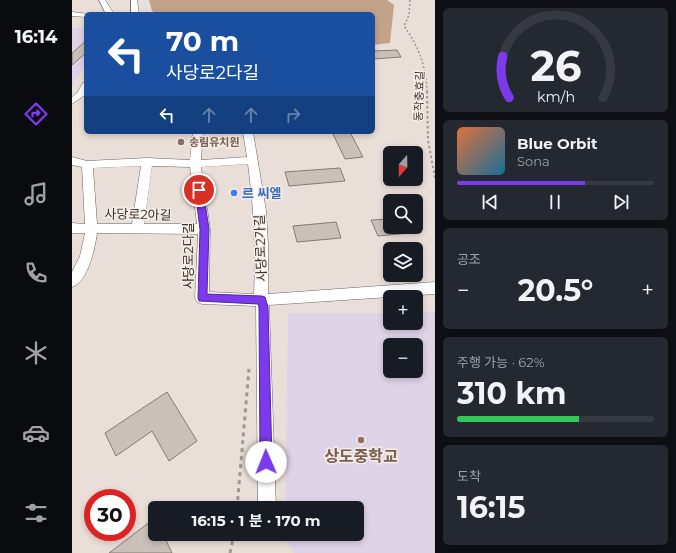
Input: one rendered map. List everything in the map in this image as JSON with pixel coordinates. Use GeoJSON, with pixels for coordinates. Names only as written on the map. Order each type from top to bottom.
{"type":"FeatureCollection","features":[{"type":"Feature","properties":{"kind":"street"},"geometry":{"type":"LineString","coordinates":[[102,0],[109,12]]}},
{"type":"Feature","properties":{"kind":"street"},"geometry":{"type":"LineString","coordinates":[[134,0],[135,12]]}},
{"type":"Feature","properties":{"kind":"street"},"geometry":{"type":"LineString","coordinates":[[72,14],[84,15]]}},
{"type":"Feature","properties":{"kind":"street"},"geometry":{"type":"LineString","coordinates":[[73,101],[84,87]]}},
{"type":"Feature","properties":{"kind":"street"},"geometry":{"type":"LineString","coordinates":[[73,101],[84,100]]}},
{"type":"Feature","properties":{"kind":"street","name":"사당로2다길"},"geometry":{"type":"LineString","coordinates":[[198,134],[195,164],[204,229],[202,298],[262,300]]}},
{"type":"Feature","properties":{"kind":"street","name":"사당로2가길"},"geometry":{"type":"LineString","coordinates":[[248,134],[260,211],[267,501]]}},
{"type":"Feature","properties":{"kind":"street"},"geometry":{"type":"LineString","coordinates":[[72,161],[87,165],[147,162],[195,164],[253,160]]}},
{"type":"Feature","properties":{"kind":"street"},"geometry":{"type":"LineString","coordinates":[[137,228],[147,162]]}},
{"type":"Feature","properties":{"kind":"street"},"geometry":{"type":"LineString","coordinates":[[72,282],[76,278],[90,249],[91,228],[87,165]]}},
{"type":"Feature","properties":{"kind":"street","name":"사당로2아길"},"geometry":{"type":"LineString","coordinates":[[72,228],[204,229]]}},
{"type":"Feature","properties":{"kind":"street"},"geometry":{"type":"LineString","coordinates":[[262,300],[435,288]]}},
{"type":"Feature","properties":{"kind":"path"},"geometry":{"type":"LineString","coordinates":[[410,0],[409,15],[404,26],[416,37]]}},
{"type":"Feature","properties":{"kind":"path","name":"동작충효길"},"geometry":{"type":"LineString","coordinates":[[429,73],[427,135],[435,178]]}},
{"type":"Feature","properties":{"kind":"path"},"geometry":{"type":"LineString","coordinates":[[230,553],[233,541]]}},
{"type":"Feature","properties":{"kind":"shaded area"},"geometry":{"type":"Polygon","coordinates":[[[149,0],[387,0],[394,5],[390,43],[375,45],[375,12],[152,11],[149,0]]]}},
{"type":"Feature","properties":{"kind":"shaded area"},"geometry":{"type":"Polygon","coordinates":[[[72,28],[84,28],[84,67],[72,87],[72,28]]]}},
{"type":"Feature","properties":{"kind":"shaded area","name":"상도중학교"},"geometry":{"type":"Polygon","coordinates":[[[435,311],[435,553],[294,553],[286,541],[364,541],[364,501],[285,501],[288,313],[383,313],[383,330],[423,330],[423,312],[435,311]]]}},
{"type":"Feature","properties":{"kind":"building"},"geometry":{"type":"Polygon","coordinates":[[[84,43],[84,55],[72,65],[72,53],[84,43]]]}},
{"type":"Feature","properties":{"kind":"building"},"geometry":{"type":"Polygon","coordinates":[[[397,50],[401,57],[375,59],[375,51],[397,50]]]}},
{"type":"Feature","properties":{"kind":"building"},"geometry":{"type":"Polygon","coordinates":[[[333,134],[351,134],[363,157],[345,159],[333,134]]]}},
{"type":"Feature","properties":{"kind":"building"},"geometry":{"type":"Polygon","coordinates":[[[340,168],[345,181],[289,186],[285,172],[340,168]]]}},
{"type":"Feature","properties":{"kind":"building"},"geometry":{"type":"Polygon","coordinates":[[[383,219],[383,234],[399,234],[378,236],[371,220],[383,219]]]}},
{"type":"Feature","properties":{"kind":"building"},"geometry":{"type":"Polygon","coordinates":[[[336,222],[341,238],[297,242],[293,226],[336,222]]]}},
{"type":"Feature","properties":{"kind":"building"},"geometry":{"type":"Polygon","coordinates":[[[167,392],[197,441],[169,461],[152,431],[116,456],[105,433],[167,392]]]}},
{"type":"Feature","properties":{"kind":"building"},"geometry":{"type":"Polygon","coordinates":[[[148,523],[148,541],[166,541],[172,553],[109,553],[125,541],[136,541],[136,532],[148,523]]]}},
{"type":"Feature","properties":{"kind":"place","name":"송림유치원"},"geometry":{"type":"Point","coordinates":[181,142]}},
{"type":"Feature","properties":{"kind":"place","name":"르 씨엘"},"geometry":{"type":"Point","coordinates":[234,193]}},
{"type":"Feature","properties":{"kind":"place","name":"상도중학교"},"geometry":{"type":"Point","coordinates":[361,440]}},
{"type":"Feature","properties":{"kind":"route"},"geometry":{"type":"LineString","coordinates":[[199,190],[204,229],[202,298],[262,300],[266,462]]}}]}
